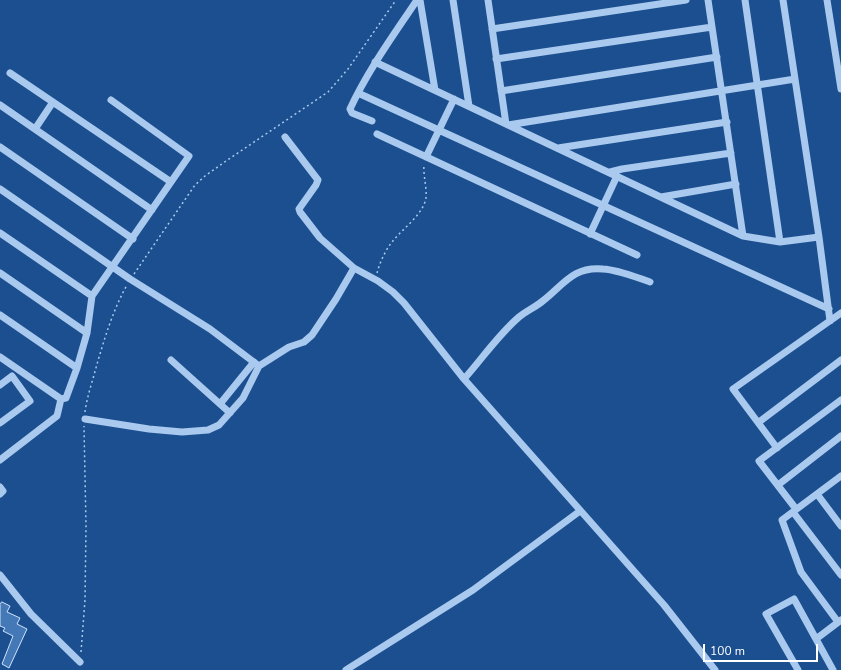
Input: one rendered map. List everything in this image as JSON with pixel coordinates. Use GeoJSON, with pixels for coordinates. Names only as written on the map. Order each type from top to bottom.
{"type":"FeatureCollection","features":[{"type":"Feature","properties":{"kind":"street"},"geometry":{"type":"LineString","coordinates":[[372,121],[350,110],[358,92],[375,62],[417,0]]}},
{"type":"Feature","properties":{"kind":"street"},"geometry":{"type":"LineString","coordinates":[[420,0],[435,90]]}},
{"type":"Feature","properties":{"kind":"street"},"geometry":{"type":"LineString","coordinates":[[453,0],[469,106]]}},
{"type":"Feature","properties":{"kind":"street"},"geometry":{"type":"LineString","coordinates":[[488,0],[507,124]]}},
{"type":"Feature","properties":{"kind":"street"},"geometry":{"type":"LineString","coordinates":[[492,28],[686,0]]}},
{"type":"Feature","properties":{"kind":"street"},"geometry":{"type":"LineString","coordinates":[[708,0],[744,236]]}},
{"type":"Feature","properties":{"kind":"street"},"geometry":{"type":"LineString","coordinates":[[745,0],[780,242]]}},
{"type":"Feature","properties":{"kind":"street"},"geometry":{"type":"LineString","coordinates":[[783,0],[819,237],[830,321]]}},
{"type":"Feature","properties":{"kind":"street"},"geometry":{"type":"LineString","coordinates":[[827,0],[841,89]]}},
{"type":"Feature","properties":{"kind":"street"},"geometry":{"type":"LineString","coordinates":[[496,59],[712,27]]}},
{"type":"Feature","properties":{"kind":"street"},"geometry":{"type":"LineString","coordinates":[[501,91],[717,57]]}},
{"type":"Feature","properties":{"kind":"street"},"geometry":{"type":"LineString","coordinates":[[375,62],[744,236],[780,242],[819,237]]}},
{"type":"Feature","properties":{"kind":"street"},"geometry":{"type":"LineString","coordinates":[[10,73],[171,182]]}},
{"type":"Feature","properties":{"kind":"street"},"geometry":{"type":"LineString","coordinates":[[507,124],[795,79]]}},
{"type":"Feature","properties":{"kind":"street"},"geometry":{"type":"LineString","coordinates":[[358,92],[829,309]]}},
{"type":"Feature","properties":{"kind":"street"},"geometry":{"type":"LineString","coordinates":[[426,157],[454,99]]}},
{"type":"Feature","properties":{"kind":"street"},"geometry":{"type":"LineString","coordinates":[[61,399],[66,398],[77,368],[86,333],[92,296],[133,239],[189,156],[111,100]]}},
{"type":"Feature","properties":{"kind":"street"},"geometry":{"type":"LineString","coordinates":[[35,129],[53,102]]}},
{"type":"Feature","properties":{"kind":"street"},"geometry":{"type":"LineString","coordinates":[[0,105],[152,210]]}},
{"type":"Feature","properties":{"kind":"street"},"geometry":{"type":"LineString","coordinates":[[558,148],[727,122]]}},
{"type":"Feature","properties":{"kind":"street"},"geometry":{"type":"LineString","coordinates":[[377,134],[636,255]]}},
{"type":"Feature","properties":{"kind":"street"},"geometry":{"type":"LineString","coordinates":[[285,137],[318,180],[300,207],[300,212],[320,238],[354,268],[393,292],[404,303],[464,379],[664,605],[715,670]]}},
{"type":"Feature","properties":{"kind":"street"},"geometry":{"type":"LineString","coordinates":[[0,147],[133,239]]}},
{"type":"Feature","properties":{"kind":"street"},"geometry":{"type":"LineString","coordinates":[[610,172],[731,153]]}},
{"type":"Feature","properties":{"kind":"street"},"geometry":{"type":"LineString","coordinates":[[590,234],[617,176]]}},
{"type":"Feature","properties":{"kind":"street"},"geometry":{"type":"LineString","coordinates":[[660,197],[736,184]]}},
{"type":"Feature","properties":{"kind":"street"},"geometry":{"type":"LineString","coordinates":[[0,189],[130,279],[210,329],[256,364]]}},
{"type":"Feature","properties":{"kind":"street"},"geometry":{"type":"LineString","coordinates":[[0,233],[92,296]]}},
{"type":"Feature","properties":{"kind":"street"},"geometry":{"type":"LineString","coordinates":[[220,404],[256,364],[289,347],[304,342],[312,335],[354,268]]}},
{"type":"Feature","properties":{"kind":"street"},"geometry":{"type":"LineString","coordinates":[[464,379],[520,316],[542,301],[572,275],[587,270],[603,269],[650,282]]}},
{"type":"Feature","properties":{"kind":"street"},"geometry":{"type":"LineString","coordinates":[[0,274],[86,333]]}},
{"type":"Feature","properties":{"kind":"street"},"geometry":{"type":"LineString","coordinates":[[777,448],[733,389],[841,313]]}},
{"type":"Feature","properties":{"kind":"street"},"geometry":{"type":"LineString","coordinates":[[0,315],[77,368]]}},
{"type":"Feature","properties":{"kind":"street"},"geometry":{"type":"LineString","coordinates":[[0,358],[61,399]]}},
{"type":"Feature","properties":{"kind":"street"},"geometry":{"type":"LineString","coordinates":[[171,360],[230,413]]}},
{"type":"Feature","properties":{"kind":"street"},"geometry":{"type":"LineString","coordinates":[[759,422],[841,360]]}},
{"type":"Feature","properties":{"kind":"street"},"geometry":{"type":"LineString","coordinates":[[85,418],[149,429],[196,432],[208,430],[219,425],[243,398],[256,364]]}},
{"type":"Feature","properties":{"kind":"street"},"geometry":{"type":"LineString","coordinates":[[0,385],[12,376],[33,399],[0,423]]}},
{"type":"Feature","properties":{"kind":"street"},"geometry":{"type":"LineString","coordinates":[[0,460],[57,416],[61,399]]}},
{"type":"Feature","properties":{"kind":"street"},"geometry":{"type":"LineString","coordinates":[[841,400],[760,461],[841,575]]}},
{"type":"Feature","properties":{"kind":"street"},"geometry":{"type":"LineString","coordinates":[[778,485],[841,436]]}},
{"type":"Feature","properties":{"kind":"street"},"geometry":{"type":"LineString","coordinates":[[816,639],[839,621],[801,572],[782,520],[841,476]]}},
{"type":"Feature","properties":{"kind":"street"},"geometry":{"type":"LineString","coordinates":[[0,487],[3,491],[0,494]]}},
{"type":"Feature","properties":{"kind":"street"},"geometry":{"type":"LineString","coordinates":[[817,494],[841,526]]}},
{"type":"Feature","properties":{"kind":"street"},"geometry":{"type":"LineString","coordinates":[[346,670],[473,590],[580,511]]}},
{"type":"Feature","properties":{"kind":"street"},"geometry":{"type":"LineString","coordinates":[[0,575],[31,614],[80,662]]}},
{"type":"Feature","properties":{"kind":"street"},"geometry":{"type":"LineString","coordinates":[[798,670],[766,614],[794,599],[833,670]]}},
{"type":"Feature","properties":{"kind":"path"},"geometry":{"type":"LineString","coordinates":[[375,280],[386,251],[392,242],[423,207],[426,199],[423,174],[426,157]]}},
{"type":"Feature","properties":{"kind":"building"},"geometry":{"type":"Polygon","coordinates":[[[2,602],[10,606],[7,612],[20,618],[17,624],[27,629],[9,668],[2,664],[13,636],[3,631],[5,628],[0,626],[0,605],[2,602]]]}}]}
